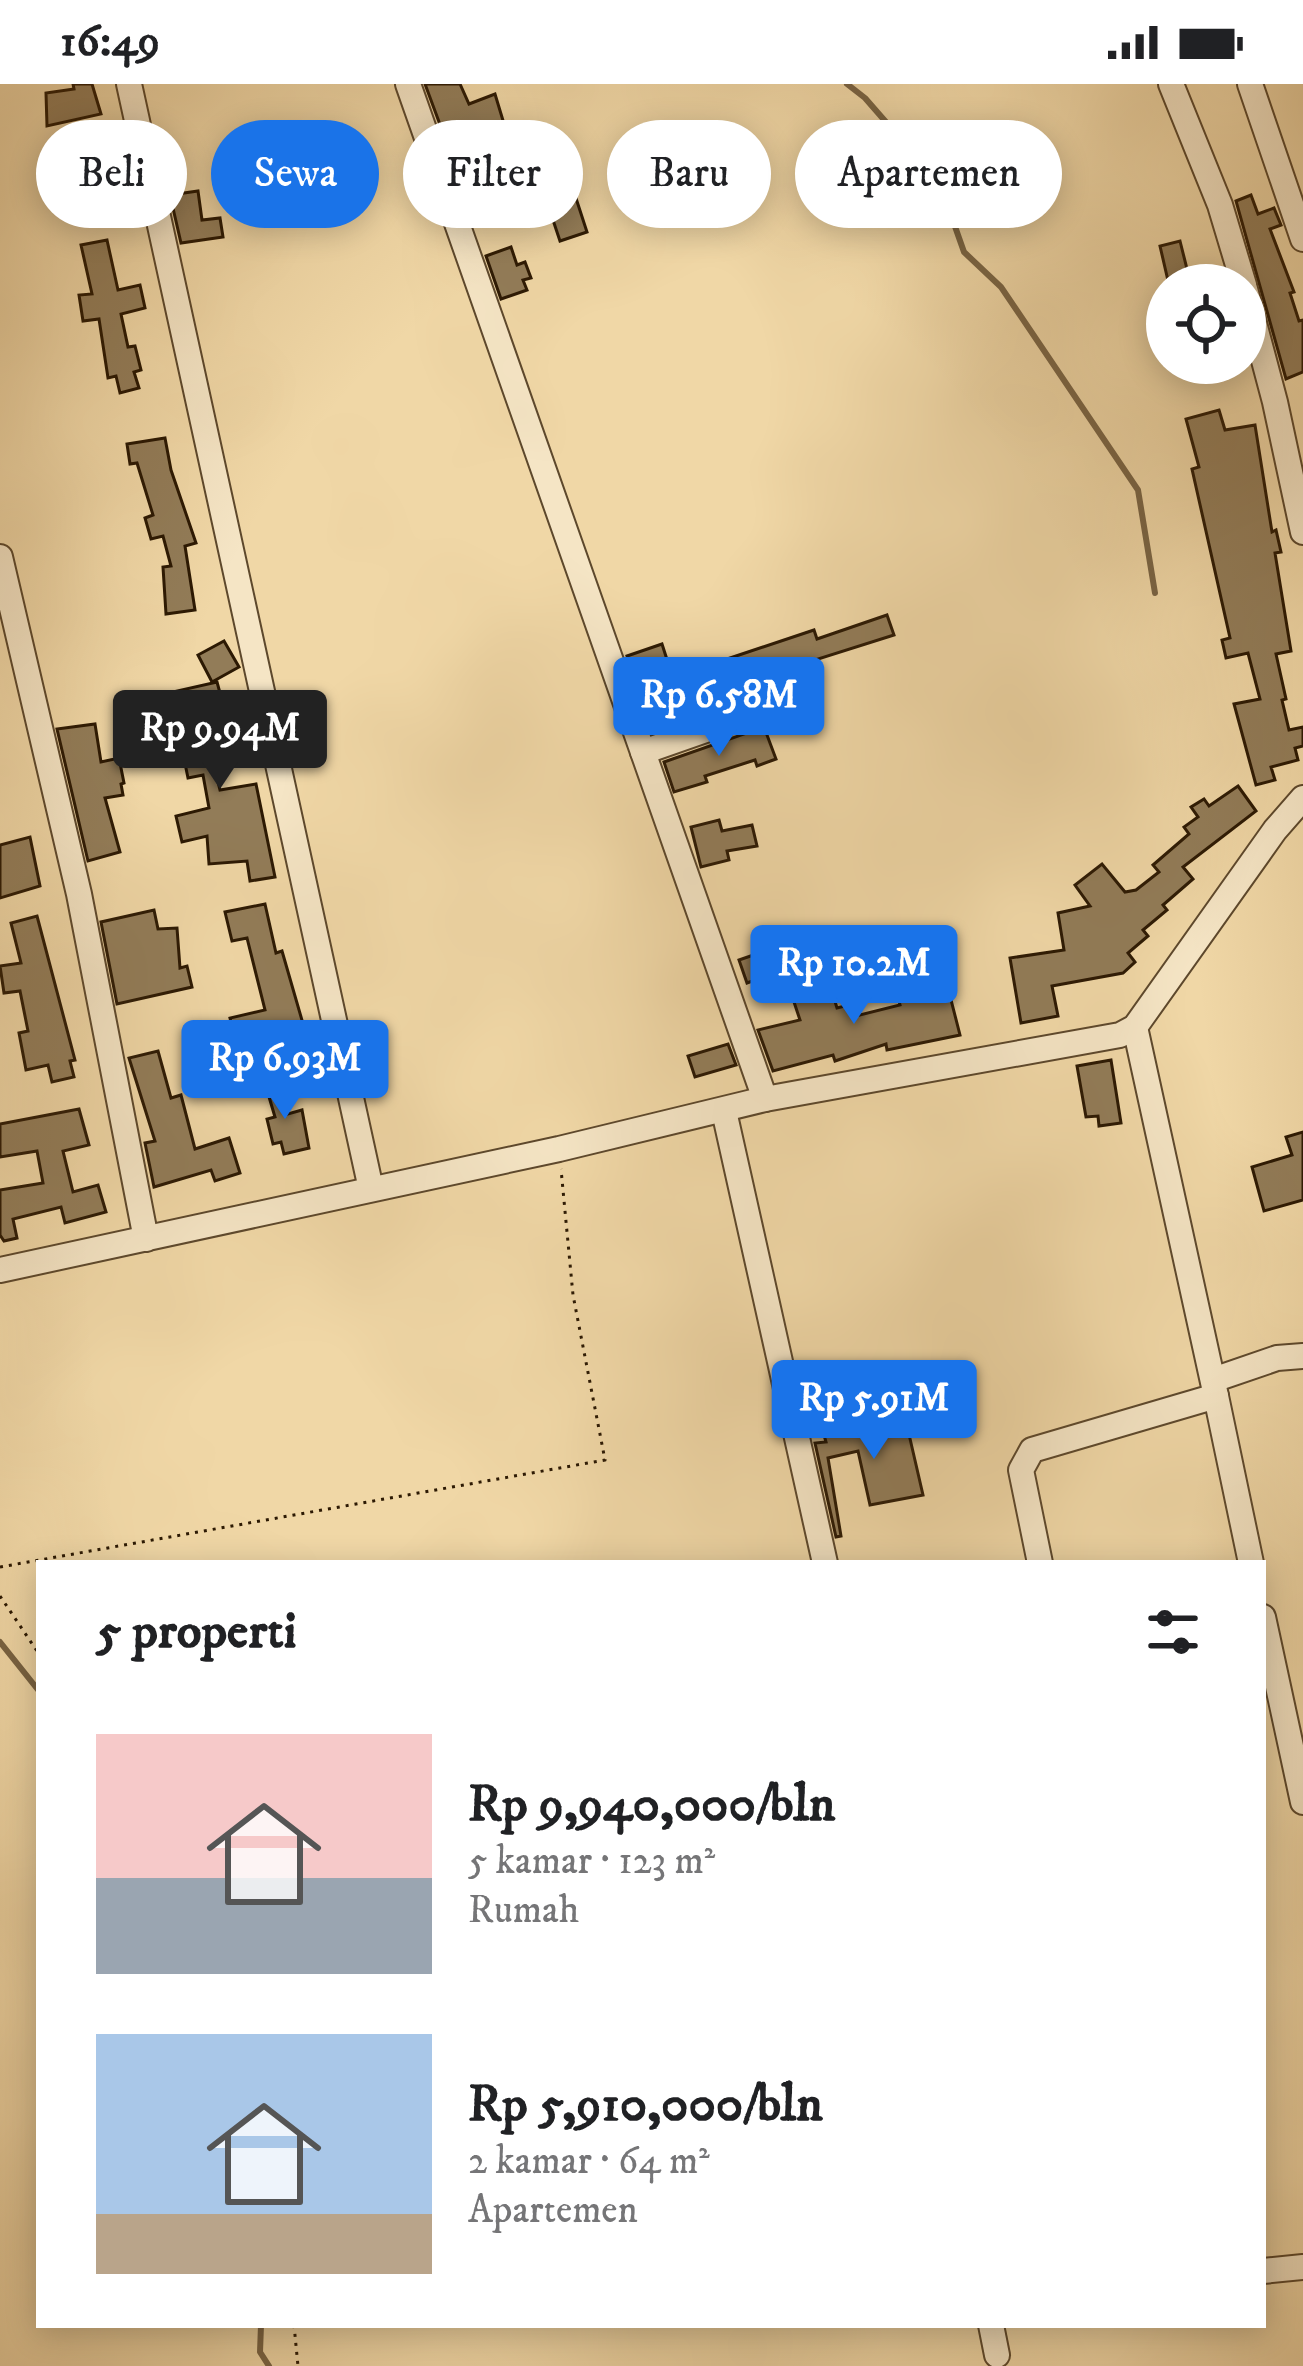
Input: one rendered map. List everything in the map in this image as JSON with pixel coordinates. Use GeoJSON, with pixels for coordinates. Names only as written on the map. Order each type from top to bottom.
{"type":"FeatureCollection","features":[{"type":"Feature","properties":{"kind":"street"},"geometry":{"type":"LineString","coordinates":[[129,84],[371,1189]]}},
{"type":"Feature","properties":{"kind":"street"},"geometry":{"type":"LineString","coordinates":[[409,84],[765,1099]]}},
{"type":"Feature","properties":{"kind":"street"},"geometry":{"type":"LineString","coordinates":[[1171,84],[1220,205],[1238,264]]}},
{"type":"Feature","properties":{"kind":"street"},"geometry":{"type":"LineString","coordinates":[[1250,84],[1303,238]]}},
{"type":"Feature","properties":{"kind":"street"},"geometry":{"type":"LineString","coordinates":[[1266,368],[1303,532]]}},
{"type":"Feature","properties":{"kind":"street"},"geometry":{"type":"LineString","coordinates":[[0,557],[79,894],[146,1239]]}},
{"type":"Feature","properties":{"kind":"street"},"geometry":{"type":"LineString","coordinates":[[643,752],[788,701]]}},
{"type":"Feature","properties":{"kind":"street"},"geometry":{"type":"LineString","coordinates":[[0,1270],[560,1149],[765,1099],[1067,1046],[1135,1028],[1275,830],[1303,798]]}},
{"type":"Feature","properties":{"kind":"street"},"geometry":{"type":"LineString","coordinates":[[1135,1028],[1250,1560]]}},
{"type":"Feature","properties":{"kind":"street"},"geometry":{"type":"LineString","coordinates":[[724,1111],[824,1560]]}},
{"type":"Feature","properties":{"kind":"street"},"geometry":{"type":"LineString","coordinates":[[1039,1560],[1021,1470],[1032,1450],[1214,1388],[1276,1358],[1303,1356]]}},
{"type":"Feature","properties":{"kind":"street"},"geometry":{"type":"LineString","coordinates":[[1266,1631],[1303,1802]]}},
{"type":"Feature","properties":{"kind":"street"},"geometry":{"type":"LineString","coordinates":[[1266,2270],[1303,2266]]}},
{"type":"Feature","properties":{"kind":"street"},"geometry":{"type":"LineString","coordinates":[[992,2328],[997,2355]]}},
{"type":"Feature","properties":{"kind":"path"},"geometry":{"type":"LineString","coordinates":[[40,1560],[605,1460],[573,1295],[560,1149]]}},
{"type":"Feature","properties":{"kind":"path"},"geometry":{"type":"LineString","coordinates":[[0,1567],[36,1561]]}},
{"type":"Feature","properties":{"kind":"path"},"geometry":{"type":"LineString","coordinates":[[0,1596],[36,1650]]}},
{"type":"Feature","properties":{"kind":"path"},"geometry":{"type":"LineString","coordinates":[[294,2328],[298,2366]]}},
{"type":"Feature","properties":{"kind":"building"},"geometry":{"type":"Polygon","coordinates":[[[73,84],[92,84],[101,114],[47,120],[46,93],[74,89],[73,84]]]}},
{"type":"Feature","properties":{"kind":"building"},"geometry":{"type":"Polygon","coordinates":[[[425,84],[460,84],[469,104],[495,94],[503,120],[438,120],[425,84]]]}},
{"type":"Feature","properties":{"kind":"building"},"geometry":{"type":"Polygon","coordinates":[[[198,191],[202,220],[211,219],[211,228],[222,228],[223,237],[181,243],[178,228],[187,228],[187,193],[198,191]]]}},
{"type":"Feature","properties":{"kind":"building"},"geometry":{"type":"Polygon","coordinates":[[[1251,195],[1258,214],[1274,208],[1281,225],[1270,229],[1294,292],[1290,293],[1299,321],[1303,320],[1303,372],[1286,379],[1266,308],[1266,264],[1254,264],[1236,201],[1251,195]]]}},
{"type":"Feature","properties":{"kind":"building"},"geometry":{"type":"Polygon","coordinates":[[[583,220],[587,232],[560,241],[556,228],[583,228],[583,220]]]}},
{"type":"Feature","properties":{"kind":"building"},"geometry":{"type":"Polygon","coordinates":[[[107,240],[118,290],[140,285],[145,308],[121,314],[128,347],[135,346],[141,370],[134,372],[139,388],[120,393],[116,376],[108,378],[99,319],[83,321],[79,295],[92,294],[81,245],[107,240]]]}},
{"type":"Feature","properties":{"kind":"building"},"geometry":{"type":"Polygon","coordinates":[[[1180,241],[1186,264],[1164,264],[1160,246],[1180,241]]]}},
{"type":"Feature","properties":{"kind":"building"},"geometry":{"type":"Polygon","coordinates":[[[511,247],[517,265],[525,262],[531,278],[523,280],[527,290],[501,299],[486,256],[511,247]]]}},
{"type":"Feature","properties":{"kind":"building"},"geometry":{"type":"Polygon","coordinates":[[[1219,410],[1225,430],[1255,425],[1272,532],[1276,530],[1281,552],[1275,553],[1291,651],[1276,654],[1286,699],[1282,700],[1289,730],[1303,727],[1303,746],[1295,748],[1298,760],[1271,767],[1275,780],[1256,785],[1234,704],[1260,699],[1248,653],[1226,658],[1222,640],[1230,638],[1192,469],[1199,467],[1186,419],[1219,410]]]}},
{"type":"Feature","properties":{"kind":"building"},"geometry":{"type":"Polygon","coordinates":[[[165,438],[196,543],[185,546],[195,610],[166,614],[163,567],[171,566],[163,536],[151,539],[145,518],[153,515],[137,463],[130,464],[127,444],[165,438]]]}},
{"type":"Feature","properties":{"kind":"building"},"geometry":{"type":"Polygon","coordinates":[[[887,615],[894,635],[739,684],[730,658],[814,630],[817,639],[887,615]]]}},
{"type":"Feature","properties":{"kind":"building"},"geometry":{"type":"Polygon","coordinates":[[[224,641],[239,667],[212,682],[198,655],[224,641]]]}},
{"type":"Feature","properties":{"kind":"building"},"geometry":{"type":"Polygon","coordinates":[[[662,644],[671,672],[680,669],[692,706],[707,701],[710,711],[653,731],[650,721],[668,715],[659,689],[640,695],[627,656],[662,644]]]}},
{"type":"Feature","properties":{"kind":"building"},"geometry":{"type":"Polygon","coordinates":[[[217,682],[223,704],[204,708],[212,737],[227,734],[232,758],[213,762],[220,790],[256,784],[275,877],[250,881],[247,861],[209,864],[207,836],[182,842],[176,816],[209,808],[203,775],[188,778],[181,744],[192,741],[184,713],[174,716],[168,693],[217,682]]]}},
{"type":"Feature","properties":{"kind":"building"},"geometry":{"type":"Polygon","coordinates":[[[95,724],[101,762],[119,758],[124,783],[123,795],[105,798],[120,852],[88,861],[57,729],[95,724]]]}},
{"type":"Feature","properties":{"kind":"building"},"geometry":{"type":"Polygon","coordinates":[[[764,727],[776,759],[757,766],[755,760],[705,776],[707,782],[674,792],[664,762],[764,727]]]}},
{"type":"Feature","properties":{"kind":"building"},"geometry":{"type":"Polygon","coordinates":[[[1238,786],[1256,811],[1183,867],[1193,879],[1143,930],[1148,936],[1128,953],[1135,962],[1123,973],[1052,986],[1058,1016],[1021,1023],[1010,958],[1064,950],[1058,913],[1090,906],[1075,885],[1102,864],[1125,892],[1136,890],[1159,872],[1153,865],[1189,834],[1184,827],[1198,817],[1191,807],[1204,799],[1209,806],[1238,786]]]}},
{"type":"Feature","properties":{"kind":"building"},"geometry":{"type":"Polygon","coordinates":[[[719,820],[722,831],[752,825],[757,846],[727,851],[729,860],[701,867],[691,827],[719,820]]]}},
{"type":"Feature","properties":{"kind":"building"},"geometry":{"type":"Polygon","coordinates":[[[30,837],[40,886],[0,898],[0,845],[30,837]]]}},
{"type":"Feature","properties":{"kind":"building"},"geometry":{"type":"Polygon","coordinates":[[[265,904],[276,953],[282,951],[310,1048],[304,1049],[312,1075],[281,1083],[271,1050],[247,1055],[246,1048],[238,1050],[230,1018],[265,1010],[247,938],[232,941],[225,912],[265,904]]]}},
{"type":"Feature","properties":{"kind":"building"},"geometry":{"type":"Polygon","coordinates":[[[154,910],[158,929],[177,928],[180,968],[187,966],[192,987],[117,1004],[101,922],[154,910]]]}},
{"type":"Feature","properties":{"kind":"building"},"geometry":{"type":"Polygon","coordinates":[[[37,916],[75,1060],[70,1061],[74,1077],[52,1082],[48,1065],[26,1070],[19,1033],[28,1031],[20,991],[4,993],[0,966],[21,963],[11,923],[37,916]]]}},
{"type":"Feature","properties":{"kind":"building"},"geometry":{"type":"Polygon","coordinates":[[[785,944],[799,981],[775,990],[769,975],[747,983],[739,960],[785,944]]]}},
{"type":"Feature","properties":{"kind":"building"},"geometry":{"type":"Polygon","coordinates":[[[828,979],[837,1008],[853,1004],[856,1016],[900,1005],[899,1001],[921,994],[922,999],[949,992],[960,1035],[887,1050],[886,1044],[835,1061],[833,1055],[773,1071],[758,1030],[800,1020],[790,990],[828,979]]]}},
{"type":"Feature","properties":{"kind":"building"},"geometry":{"type":"Polygon","coordinates":[[[728,1044],[736,1065],[695,1077],[688,1056],[728,1044]]]}},
{"type":"Feature","properties":{"kind":"building"},"geometry":{"type":"Polygon","coordinates":[[[158,1051],[171,1098],[181,1095],[195,1149],[229,1138],[240,1173],[215,1181],[211,1170],[154,1187],[145,1143],[155,1141],[129,1058],[158,1051]]]}},
{"type":"Feature","properties":{"kind":"building"},"geometry":{"type":"Polygon","coordinates":[[[1111,1060],[1121,1123],[1099,1126],[1098,1116],[1086,1117],[1077,1066],[1111,1060]]]}},
{"type":"Feature","properties":{"kind":"building"},"geometry":{"type":"Polygon","coordinates":[[[277,1077],[288,1114],[302,1110],[309,1148],[284,1154],[281,1142],[273,1144],[267,1119],[275,1117],[264,1080],[277,1077]]]}},
{"type":"Feature","properties":{"kind":"building"},"geometry":{"type":"Polygon","coordinates":[[[79,1109],[89,1145],[63,1151],[73,1192],[98,1185],[106,1212],[65,1223],[61,1207],[13,1219],[17,1238],[4,1241],[0,1190],[43,1183],[37,1151],[0,1157],[0,1124],[79,1109]]]}},
{"type":"Feature","properties":{"kind":"building"},"geometry":{"type":"Polygon","coordinates":[[[1303,1132],[1303,1200],[1264,1211],[1252,1167],[1292,1155],[1286,1137],[1303,1132]]]}},
{"type":"Feature","properties":{"kind":"building"},"geometry":{"type":"Polygon","coordinates":[[[905,1417],[923,1495],[870,1505],[858,1451],[828,1458],[841,1536],[836,1537],[815,1443],[826,1442],[824,1435],[905,1417]]]}},
{"type":"Feature","properties":{"kind":"waterway"},"geometry":{"type":"LineString","coordinates":[[847,84],[865,98],[940,184],[964,252],[1001,287],[1138,490],[1155,593]]}},
{"type":"Feature","properties":{"kind":"waterway"},"geometry":{"type":"LineString","coordinates":[[0,1642],[36,1687]]}},
{"type":"Feature","properties":{"kind":"waterway"},"geometry":{"type":"LineString","coordinates":[[261,2328],[260,2352],[269,2366]]}}]}
